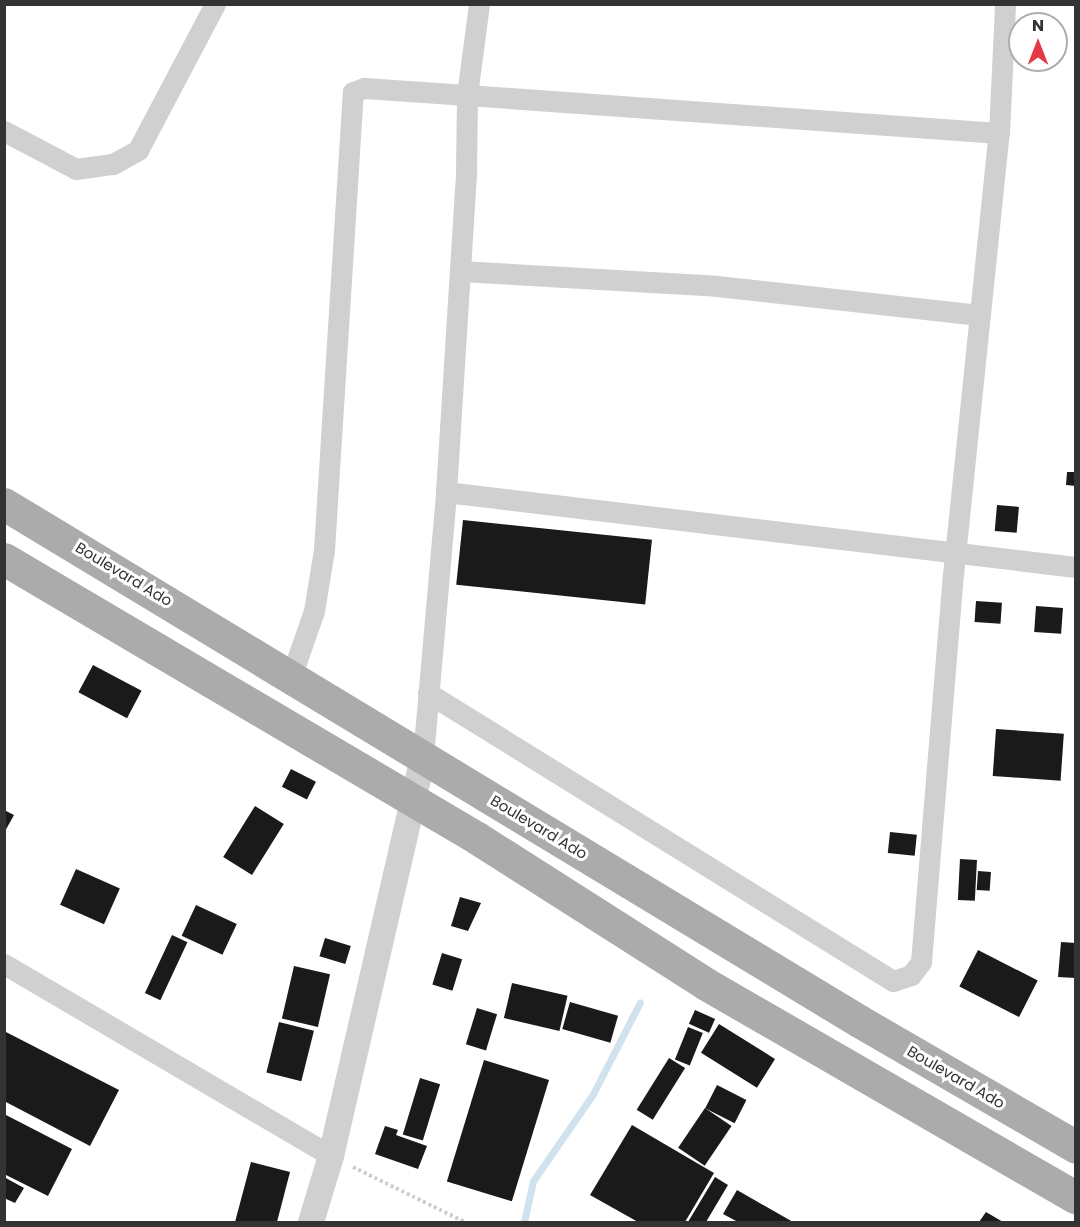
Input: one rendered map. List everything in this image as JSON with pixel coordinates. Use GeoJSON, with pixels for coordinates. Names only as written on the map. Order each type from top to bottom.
{"type":"FeatureCollection","features":[{"type":"Feature","properties":{"kind":"main road","name":"Boulevard Ado"},"geometry":{"type":"LineString","coordinates":[[4,504],[1076,1147]]}},
{"type":"Feature","properties":{"kind":"main road"},"geometry":{"type":"LineString","coordinates":[[4,559],[413,800],[706,984],[1076,1198]]}},
{"type":"Feature","properties":{"kind":"street"},"geometry":{"type":"LineString","coordinates":[[4,131],[76,170],[113,164],[138,150],[215,4]]}},
{"type":"Feature","properties":{"kind":"street"},"geometry":{"type":"LineString","coordinates":[[311,1222],[331,1156],[423,757],[446,492],[460,271],[467,94],[479,4]]}},
{"type":"Feature","properties":{"kind":"street"},"geometry":{"type":"LineString","coordinates":[[428,693],[893,981],[911,975],[921,962],[955,552],[999,133],[1005,4]]}},
{"type":"Feature","properties":{"kind":"street"},"geometry":{"type":"LineString","coordinates":[[292,675],[314,611],[324,550],[350,100],[353,92],[364,88],[467,94],[999,133]]}},
{"type":"Feature","properties":{"kind":"street"},"geometry":{"type":"LineString","coordinates":[[460,271],[717,286],[979,315]]}},
{"type":"Feature","properties":{"kind":"street"},"geometry":{"type":"LineString","coordinates":[[446,492],[1076,567]]}},
{"type":"Feature","properties":{"kind":"street"},"geometry":{"type":"LineString","coordinates":[[4,964],[331,1156]]}},
{"type":"Feature","properties":{"kind":"path"},"geometry":{"type":"LineString","coordinates":[[331,1156],[465,1222]]}},
{"type":"Feature","properties":{"kind":"building"},"geometry":{"type":"Polygon","coordinates":[[[1067,472],[1076,472],[1076,486],[1066,485],[1067,472]]]}},
{"type":"Feature","properties":{"kind":"building"},"geometry":{"type":"Polygon","coordinates":[[[997,505],[1019,507],[1017,533],[995,531],[997,505]]]}},
{"type":"Feature","properties":{"kind":"building"},"geometry":{"type":"Polygon","coordinates":[[[463,520],[652,540],[645,605],[456,585],[463,520]]]}},
{"type":"Feature","properties":{"kind":"building"},"geometry":{"type":"Polygon","coordinates":[[[976,601],[1002,603],[1000,624],[975,622],[976,601]]]}},
{"type":"Feature","properties":{"kind":"building"},"geometry":{"type":"Polygon","coordinates":[[[1036,606],[1063,608],[1061,634],[1034,632],[1036,606]]]}},
{"type":"Feature","properties":{"kind":"building"},"geometry":{"type":"Polygon","coordinates":[[[93,665],[142,691],[127,718],[78,692],[93,665]]]}},
{"type":"Feature","properties":{"kind":"building"},"geometry":{"type":"Polygon","coordinates":[[[996,729],[1064,734],[1061,781],[993,776],[996,729]]]}},
{"type":"Feature","properties":{"kind":"building"},"geometry":{"type":"Polygon","coordinates":[[[291,769],[316,782],[307,800],[282,787],[291,769]]]}},
{"type":"Feature","properties":{"kind":"building"},"geometry":{"type":"Polygon","coordinates":[[[255,806],[284,824],[252,875],[223,857],[255,806]]]}},
{"type":"Feature","properties":{"kind":"building"},"geometry":{"type":"Polygon","coordinates":[[[4,810],[14,815],[4,833],[4,810]]]}},
{"type":"Feature","properties":{"kind":"building"},"geometry":{"type":"Polygon","coordinates":[[[890,832],[917,835],[915,856],[888,853],[890,832]]]}},
{"type":"Feature","properties":{"kind":"building"},"geometry":{"type":"Polygon","coordinates":[[[960,859],[977,860],[975,901],[958,900],[960,859]]]}},
{"type":"Feature","properties":{"kind":"building"},"geometry":{"type":"Polygon","coordinates":[[[76,869],[120,889],[104,924],[60,905],[76,869]]]}},
{"type":"Feature","properties":{"kind":"building"},"geometry":{"type":"Polygon","coordinates":[[[978,871],[991,872],[990,891],[977,890],[978,871]]]}},
{"type":"Feature","properties":{"kind":"building"},"geometry":{"type":"Polygon","coordinates":[[[460,897],[481,903],[468,931],[451,926],[460,897]]]}},
{"type":"Feature","properties":{"kind":"building"},"geometry":{"type":"Polygon","coordinates":[[[196,905],[237,924],[222,955],[182,936],[196,905]]]}},
{"type":"Feature","properties":{"kind":"building"},"geometry":{"type":"Polygon","coordinates":[[[172,935],[187,942],[160,1000],[145,993],[172,935]]]}},
{"type":"Feature","properties":{"kind":"building"},"geometry":{"type":"Polygon","coordinates":[[[325,938],[351,946],[345,964],[319,956],[325,938]]]}},
{"type":"Feature","properties":{"kind":"building"},"geometry":{"type":"Polygon","coordinates":[[[1061,942],[1076,943],[1076,978],[1058,977],[1061,942]]]}},
{"type":"Feature","properties":{"kind":"building"},"geometry":{"type":"Polygon","coordinates":[[[978,950],[1038,980],[1019,1017],[959,987],[978,950]]]}},
{"type":"Feature","properties":{"kind":"building"},"geometry":{"type":"Polygon","coordinates":[[[442,953],[462,959],[452,991],[432,985],[442,953]]]}},
{"type":"Feature","properties":{"kind":"building"},"geometry":{"type":"Polygon","coordinates":[[[294,966],[330,974],[318,1027],[282,1019],[294,966]]]}},
{"type":"Feature","properties":{"kind":"building"},"geometry":{"type":"Polygon","coordinates":[[[512,983],[568,996],[559,1031],[504,1018],[512,983]]]}},
{"type":"Feature","properties":{"kind":"building"},"geometry":{"type":"Polygon","coordinates":[[[570,1002],[618,1016],[610,1043],[562,1029],[570,1002]]]}},
{"type":"Feature","properties":{"kind":"building"},"geometry":{"type":"Polygon","coordinates":[[[477,1008],[497,1014],[486,1050],[466,1044],[477,1008]]]}},
{"type":"Feature","properties":{"kind":"building"},"geometry":{"type":"Polygon","coordinates":[[[695,1010],[715,1019],[709,1033],[689,1024],[695,1010]]]}},
{"type":"Feature","properties":{"kind":"building"},"geometry":{"type":"Polygon","coordinates":[[[279,1022],[314,1031],[301,1081],[266,1072],[279,1022]]]}},
{"type":"Feature","properties":{"kind":"building"},"geometry":{"type":"Polygon","coordinates":[[[719,1024],[775,1059],[757,1088],[701,1053],[719,1024]]]}},
{"type":"Feature","properties":{"kind":"building"},"geometry":{"type":"Polygon","coordinates":[[[688,1027],[703,1033],[690,1065],[675,1059],[688,1027]]]}},
{"type":"Feature","properties":{"kind":"building"},"geometry":{"type":"Polygon","coordinates":[[[4,1031],[119,1090],[90,1146],[4,1101],[4,1031]]]}},
{"type":"Feature","properties":{"kind":"building"},"geometry":{"type":"Polygon","coordinates":[[[669,1058],[685,1068],[653,1120],[637,1110],[669,1058]]]}},
{"type":"Feature","properties":{"kind":"building"},"geometry":{"type":"Polygon","coordinates":[[[484,1060],[549,1080],[512,1201],[447,1181],[484,1060]]]}},
{"type":"Feature","properties":{"kind":"building"},"geometry":{"type":"Polygon","coordinates":[[[420,1078],[440,1084],[423,1141],[403,1134],[420,1078]]]}},
{"type":"Feature","properties":{"kind":"building"},"geometry":{"type":"Polygon","coordinates":[[[717,1085],[746,1100],[735,1123],[705,1108],[717,1085]]]}},
{"type":"Feature","properties":{"kind":"building"},"geometry":{"type":"Polygon","coordinates":[[[705,1108],[732,1126],[705,1166],[678,1148],[705,1108]]]}},
{"type":"Feature","properties":{"kind":"building"},"geometry":{"type":"Polygon","coordinates":[[[4,1114],[72,1149],[48,1196],[4,1174],[4,1114]]]}},
{"type":"Feature","properties":{"kind":"building"},"geometry":{"type":"Polygon","coordinates":[[[632,1125],[714,1173],[685,1222],[638,1222],[590,1195],[632,1125]]]}},
{"type":"Feature","properties":{"kind":"building"},"geometry":{"type":"Polygon","coordinates":[[[385,1126],[398,1130],[396,1135],[427,1146],[418,1169],[375,1154],[385,1126]]]}},
{"type":"Feature","properties":{"kind":"building"},"geometry":{"type":"Polygon","coordinates":[[[251,1162],[290,1172],[277,1222],[235,1222],[251,1162]]]}},
{"type":"Feature","properties":{"kind":"building"},"geometry":{"type":"Polygon","coordinates":[[[4,1177],[24,1188],[15,1203],[4,1198],[4,1177]]]}},
{"type":"Feature","properties":{"kind":"building"},"geometry":{"type":"Polygon","coordinates":[[[715,1177],[728,1185],[706,1222],[688,1222],[715,1177]]]}},
{"type":"Feature","properties":{"kind":"building"},"geometry":{"type":"Polygon","coordinates":[[[737,1190],[793,1222],[738,1222],[723,1214],[737,1190]]]}},
{"type":"Feature","properties":{"kind":"building"},"geometry":{"type":"Polygon","coordinates":[[[986,1212],[1003,1222],[979,1222],[986,1212]]]}},
{"type":"Feature","properties":{"kind":"waterway"},"geometry":{"type":"LineString","coordinates":[[524,1222],[533,1181],[593,1094],[640,1002]]}}]}
